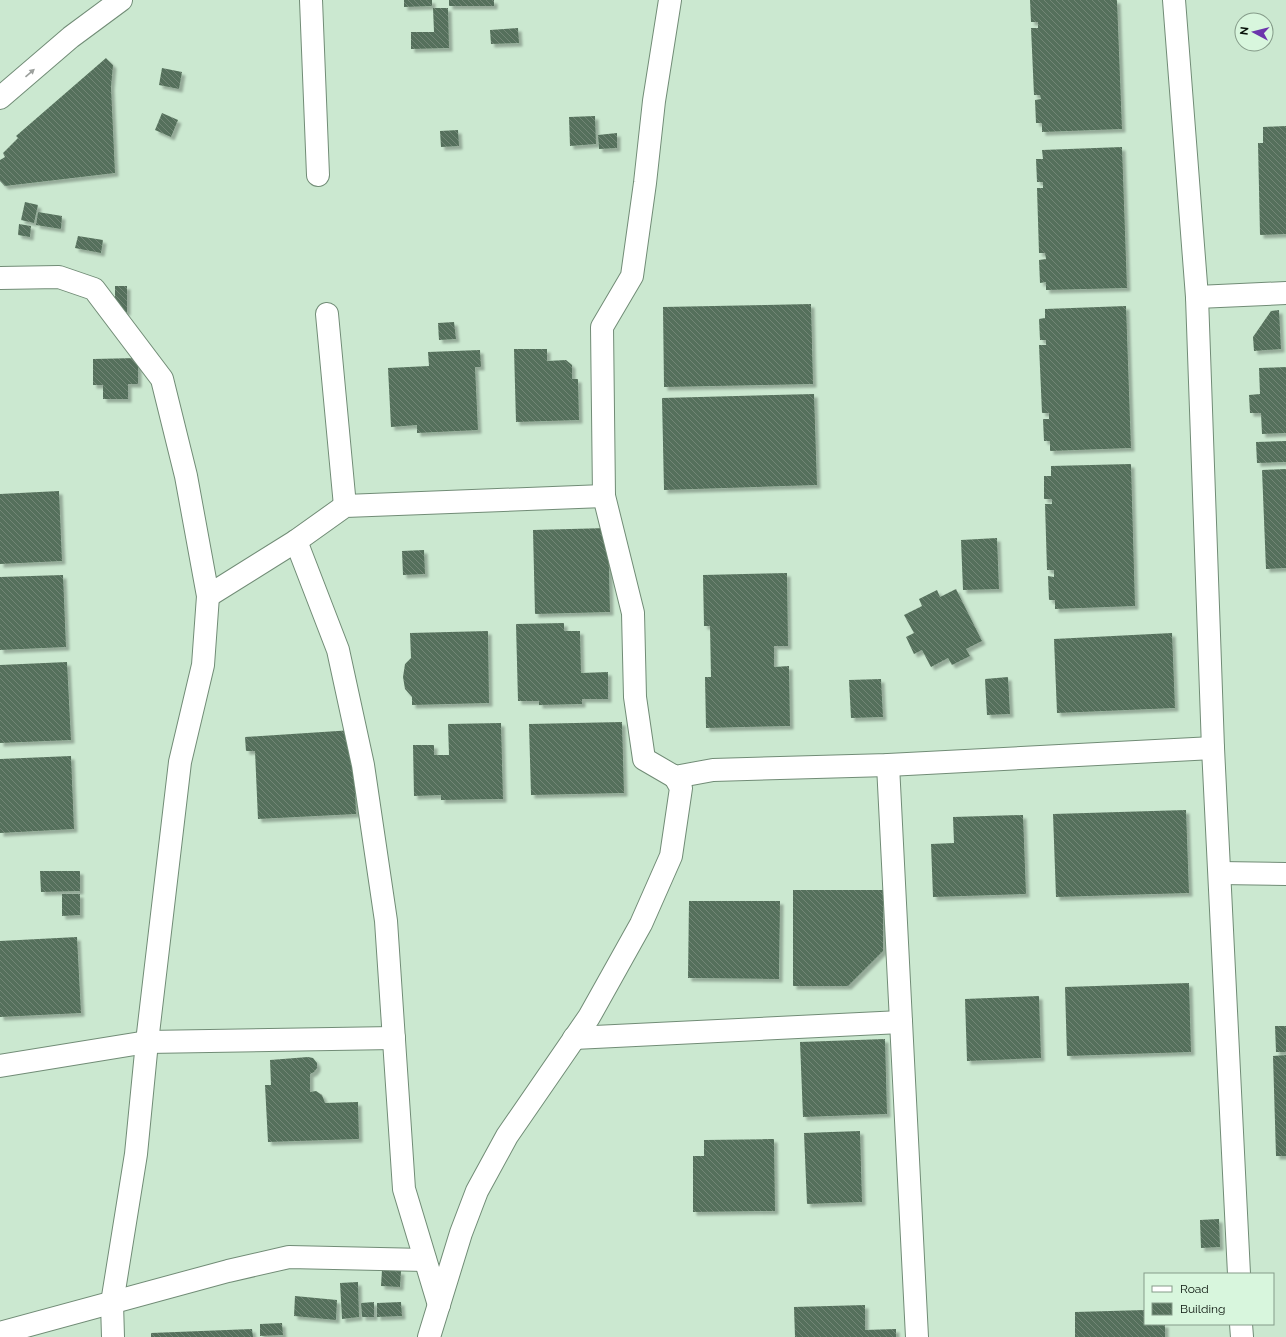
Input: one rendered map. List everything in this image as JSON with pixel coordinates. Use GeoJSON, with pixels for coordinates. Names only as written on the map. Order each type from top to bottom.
{"type":"FeatureCollection","features":[{"type":"Feature","properties":{"kind":"street"},"geometry":{"type":"LineString","coordinates":[[0,98],[71,37],[121,0]]}},
{"type":"Feature","properties":{"kind":"street"},"geometry":{"type":"LineString","coordinates":[[311,0],[318,175]]}},
{"type":"Feature","properties":{"kind":"street"},"geometry":{"type":"LineString","coordinates":[[429,1337],[461,1232],[477,1191],[507,1136],[589,1017],[641,924],[671,856],[681,788],[675,777],[644,759],[635,697],[633,613],[604,496],[602,327],[632,276],[646,183],[654,101],[670,0]]}},
{"type":"Feature","properties":{"kind":"street"},"geometry":{"type":"LineString","coordinates":[[1174,0],[1197,297],[1213,748],[1239,1273]]}},
{"type":"Feature","properties":{"kind":"street"},"geometry":{"type":"LineString","coordinates":[[0,278],[59,277],[94,289],[162,379],[186,476],[208,596],[203,665],[180,762],[146,1042],[136,1154],[112,1303],[113,1337]]}},
{"type":"Feature","properties":{"kind":"street"},"geometry":{"type":"LineString","coordinates":[[1197,297],[1286,293]]}},
{"type":"Feature","properties":{"kind":"street"},"geometry":{"type":"LineString","coordinates":[[327,314],[345,506]]}},
{"type":"Feature","properties":{"kind":"street"},"geometry":{"type":"LineString","coordinates":[[208,596],[296,541],[345,506],[604,496]]}},
{"type":"Feature","properties":{"kind":"street"},"geometry":{"type":"LineString","coordinates":[[296,541],[338,650],[363,765],[386,921],[404,1189],[439,1305]]}},
{"type":"Feature","properties":{"kind":"street"},"geometry":{"type":"LineString","coordinates":[[675,777],[713,770],[888,765],[1213,748]]}},
{"type":"Feature","properties":{"kind":"street"},"geometry":{"type":"LineString","coordinates":[[888,765],[917,1337]]}},
{"type":"Feature","properties":{"kind":"street"},"geometry":{"type":"LineString","coordinates":[[1220,873],[1286,874]]}},
{"type":"Feature","properties":{"kind":"street"},"geometry":{"type":"LineString","coordinates":[[574,1038],[901,1022]]}},
{"type":"Feature","properties":{"kind":"street"},"geometry":{"type":"LineString","coordinates":[[0,1066],[146,1042],[394,1038]]}},
{"type":"Feature","properties":{"kind":"street"},"geometry":{"type":"LineString","coordinates":[[0,1333],[228,1271],[289,1257],[425,1260]]}},
{"type":"Feature","properties":{"kind":"street"},"geometry":{"type":"LineString","coordinates":[[1241,1325],[1242,1337]]}},
{"type":"Feature","properties":{"kind":"building"},"geometry":{"type":"Polygon","coordinates":[[[404,0],[432,0],[432,6],[404,7],[404,0]]]}},
{"type":"Feature","properties":{"kind":"building"},"geometry":{"type":"Polygon","coordinates":[[[449,0],[494,0],[494,6],[449,6],[449,0]]]}},
{"type":"Feature","properties":{"kind":"building"},"geometry":{"type":"Polygon","coordinates":[[[1030,0],[1117,0],[1122,129],[1042,132],[1042,123],[1036,123],[1035,100],[1041,99],[1040,95],[1034,95],[1031,28],[1038,28],[1038,22],[1031,22],[1030,0]]]}},
{"type":"Feature","properties":{"kind":"building"},"geometry":{"type":"Polygon","coordinates":[[[433,8],[448,8],[449,48],[411,49],[411,32],[434,32],[433,8]]]}},
{"type":"Feature","properties":{"kind":"building"},"geometry":{"type":"Polygon","coordinates":[[[518,28],[519,43],[491,44],[490,30],[518,28]]]}},
{"type":"Feature","properties":{"kind":"building"},"geometry":{"type":"Polygon","coordinates":[[[106,58],[113,65],[111,87],[115,173],[5,186],[0,181],[0,160],[5,157],[3,153],[18,138],[16,136],[106,58]]]}},
{"type":"Feature","properties":{"kind":"building"},"geometry":{"type":"Polygon","coordinates":[[[162,68],[182,72],[179,89],[159,85],[162,68]]]}},
{"type":"Feature","properties":{"kind":"building"},"geometry":{"type":"Polygon","coordinates":[[[162,113],[178,120],[171,137],[155,130],[162,113]]]}},
{"type":"Feature","properties":{"kind":"building"},"geometry":{"type":"Polygon","coordinates":[[[595,116],[596,144],[570,146],[569,117],[595,116]]]}},
{"type":"Feature","properties":{"kind":"building"},"geometry":{"type":"Polygon","coordinates":[[[1286,126],[1286,234],[1260,235],[1258,143],[1263,143],[1263,127],[1286,126]]]}},
{"type":"Feature","properties":{"kind":"building"},"geometry":{"type":"Polygon","coordinates":[[[458,130],[459,146],[441,147],[440,131],[458,130]]]}},
{"type":"Feature","properties":{"kind":"building"},"geometry":{"type":"Polygon","coordinates":[[[617,133],[617,148],[599,149],[598,135],[617,133]]]}},
{"type":"Feature","properties":{"kind":"building"},"geometry":{"type":"Polygon","coordinates":[[[1122,147],[1127,288],[1046,290],[1046,282],[1040,283],[1039,260],[1046,259],[1045,253],[1039,253],[1037,188],[1043,188],[1043,182],[1037,182],[1036,159],[1043,159],[1042,150],[1122,147]]]}},
{"type":"Feature","properties":{"kind":"building"},"geometry":{"type":"Polygon","coordinates":[[[25,202],[38,205],[34,223],[21,220],[25,202]]]}},
{"type":"Feature","properties":{"kind":"building"},"geometry":{"type":"Polygon","coordinates":[[[38,212],[62,216],[61,229],[36,225],[38,212]]]}},
{"type":"Feature","properties":{"kind":"building"},"geometry":{"type":"Polygon","coordinates":[[[19,224],[31,226],[30,237],[18,235],[19,224]]]}},
{"type":"Feature","properties":{"kind":"building"},"geometry":{"type":"Polygon","coordinates":[[[78,236],[103,240],[101,253],[75,248],[78,236]]]}},
{"type":"Feature","properties":{"kind":"building"},"geometry":{"type":"Polygon","coordinates":[[[115,286],[127,286],[127,312],[115,311],[115,286]]]}},
{"type":"Feature","properties":{"kind":"building"},"geometry":{"type":"Polygon","coordinates":[[[811,304],[813,384],[664,387],[663,307],[811,304]]]}},
{"type":"Feature","properties":{"kind":"building"},"geometry":{"type":"Polygon","coordinates":[[[1126,306],[1131,448],[1050,451],[1050,441],[1044,441],[1043,419],[1049,419],[1049,413],[1042,413],[1039,345],[1046,345],[1046,340],[1040,340],[1039,319],[1045,318],[1045,309],[1126,306]]]}},
{"type":"Feature","properties":{"kind":"building"},"geometry":{"type":"Polygon","coordinates":[[[1279,310],[1281,349],[1254,351],[1253,337],[1271,311],[1279,310]]]}},
{"type":"Feature","properties":{"kind":"building"},"geometry":{"type":"Polygon","coordinates":[[[454,322],[456,339],[439,340],[438,323],[454,322]]]}},
{"type":"Feature","properties":{"kind":"building"},"geometry":{"type":"Polygon","coordinates":[[[514,349],[547,349],[547,361],[566,360],[572,365],[572,379],[578,379],[579,420],[516,422],[514,349]]]}},
{"type":"Feature","properties":{"kind":"building"},"geometry":{"type":"Polygon","coordinates":[[[480,350],[481,367],[475,367],[478,430],[417,433],[417,425],[391,427],[388,368],[429,366],[428,352],[480,350]]]}},
{"type":"Feature","properties":{"kind":"building"},"geometry":{"type":"Polygon","coordinates":[[[138,358],[138,384],[128,384],[128,399],[103,399],[103,385],[93,385],[93,359],[138,358]]]}},
{"type":"Feature","properties":{"kind":"building"},"geometry":{"type":"Polygon","coordinates":[[[1286,367],[1286,433],[1262,434],[1261,413],[1250,413],[1249,395],[1260,394],[1259,368],[1286,367]]]}},
{"type":"Feature","properties":{"kind":"building"},"geometry":{"type":"Polygon","coordinates":[[[814,394],[817,485],[664,490],[662,398],[814,394]]]}},
{"type":"Feature","properties":{"kind":"building"},"geometry":{"type":"Polygon","coordinates":[[[1286,441],[1286,462],[1257,463],[1256,442],[1286,441]]]}},
{"type":"Feature","properties":{"kind":"building"},"geometry":{"type":"Polygon","coordinates":[[[1131,464],[1135,606],[1055,609],[1055,600],[1049,600],[1048,576],[1054,577],[1054,570],[1047,570],[1045,504],[1052,504],[1052,499],[1044,499],[1044,476],[1051,476],[1051,466],[1131,464]]]}},
{"type":"Feature","properties":{"kind":"building"},"geometry":{"type":"Polygon","coordinates":[[[1286,469],[1286,568],[1266,569],[1262,470],[1286,469]]]}},
{"type":"Feature","properties":{"kind":"building"},"geometry":{"type":"Polygon","coordinates":[[[59,491],[62,561],[0,564],[0,494],[59,491]]]}},
{"type":"Feature","properties":{"kind":"building"},"geometry":{"type":"Polygon","coordinates":[[[608,528],[610,612],[535,614],[533,530],[608,528]]]}},
{"type":"Feature","properties":{"kind":"building"},"geometry":{"type":"Polygon","coordinates":[[[997,538],[999,589],[963,590],[961,540],[997,538]]]}},
{"type":"Feature","properties":{"kind":"building"},"geometry":{"type":"Polygon","coordinates":[[[424,550],[425,574],[403,575],[402,551],[424,550]]]}},
{"type":"Feature","properties":{"kind":"building"},"geometry":{"type":"Polygon","coordinates":[[[787,573],[788,646],[774,646],[774,667],[789,666],[790,726],[706,728],[705,677],[711,677],[710,626],[704,626],[703,575],[787,573]]]}},
{"type":"Feature","properties":{"kind":"building"},"geometry":{"type":"Polygon","coordinates":[[[63,575],[66,647],[0,650],[0,577],[63,575]]]}},
{"type":"Feature","properties":{"kind":"building"},"geometry":{"type":"Polygon","coordinates":[[[956,589],[982,641],[966,649],[970,656],[952,665],[948,658],[931,667],[922,650],[914,654],[906,637],[914,633],[904,615],[922,606],[919,599],[937,590],[940,597],[956,589]]]}},
{"type":"Feature","properties":{"kind":"building"},"geometry":{"type":"Polygon","coordinates":[[[564,623],[564,631],[580,631],[581,673],[608,672],[608,699],[582,699],[582,704],[539,705],[539,701],[518,701],[516,624],[564,623]]]}},
{"type":"Feature","properties":{"kind":"building"},"geometry":{"type":"Polygon","coordinates":[[[488,631],[489,703],[412,705],[412,697],[405,689],[403,677],[405,664],[411,658],[410,633],[488,631]]]}},
{"type":"Feature","properties":{"kind":"building"},"geometry":{"type":"Polygon","coordinates":[[[1172,633],[1175,708],[1057,713],[1054,639],[1172,633]]]}},
{"type":"Feature","properties":{"kind":"building"},"geometry":{"type":"Polygon","coordinates":[[[67,662],[71,740],[0,743],[0,665],[67,662]]]}},
{"type":"Feature","properties":{"kind":"building"},"geometry":{"type":"Polygon","coordinates":[[[1008,677],[1010,714],[987,715],[985,679],[1008,677]]]}},
{"type":"Feature","properties":{"kind":"building"},"geometry":{"type":"Polygon","coordinates":[[[881,679],[883,717],[851,718],[849,680],[881,679]]]}},
{"type":"Feature","properties":{"kind":"building"},"geometry":{"type":"Polygon","coordinates":[[[622,722],[624,793],[531,795],[529,724],[622,722]]]}},
{"type":"Feature","properties":{"kind":"building"},"geometry":{"type":"Polygon","coordinates":[[[501,723],[503,799],[441,800],[441,795],[414,796],[413,745],[434,745],[434,755],[449,755],[448,724],[501,723]]]}},
{"type":"Feature","properties":{"kind":"building"},"geometry":{"type":"Polygon","coordinates":[[[353,730],[356,814],[258,819],[255,751],[246,751],[245,737],[353,730]]]}},
{"type":"Feature","properties":{"kind":"building"},"geometry":{"type":"Polygon","coordinates":[[[71,756],[74,829],[0,833],[0,759],[71,756]]]}},
{"type":"Feature","properties":{"kind":"building"},"geometry":{"type":"Polygon","coordinates":[[[1186,810],[1189,893],[1056,897],[1053,814],[1186,810]]]}},
{"type":"Feature","properties":{"kind":"building"},"geometry":{"type":"Polygon","coordinates":[[[1023,815],[1026,894],[933,897],[931,844],[954,843],[953,817],[1023,815]]]}},
{"type":"Feature","properties":{"kind":"building"},"geometry":{"type":"Polygon","coordinates":[[[40,871],[80,871],[80,891],[41,892],[40,871]]]}},
{"type":"Feature","properties":{"kind":"building"},"geometry":{"type":"Polygon","coordinates":[[[793,890],[883,890],[883,951],[848,986],[793,986],[793,890]]]}},
{"type":"Feature","properties":{"kind":"building"},"geometry":{"type":"Polygon","coordinates":[[[62,894],[80,894],[80,915],[62,916],[62,894]]]}},
{"type":"Feature","properties":{"kind":"building"},"geometry":{"type":"Polygon","coordinates":[[[689,901],[780,901],[779,979],[688,978],[689,901]]]}},
{"type":"Feature","properties":{"kind":"building"},"geometry":{"type":"Polygon","coordinates":[[[77,937],[81,1013],[0,1017],[0,941],[77,937]]]}},
{"type":"Feature","properties":{"kind":"building"},"geometry":{"type":"Polygon","coordinates":[[[1189,983],[1191,1052],[1067,1056],[1065,987],[1189,983]]]}},
{"type":"Feature","properties":{"kind":"building"},"geometry":{"type":"Polygon","coordinates":[[[1039,996],[1041,1058],[967,1061],[965,999],[1039,996]]]}},
{"type":"Feature","properties":{"kind":"building"},"geometry":{"type":"Polygon","coordinates":[[[1275,1026],[1286,1026],[1286,1052],[1276,1052],[1275,1026]]]}},
{"type":"Feature","properties":{"kind":"building"},"geometry":{"type":"Polygon","coordinates":[[[885,1039],[887,1114],[803,1117],[800,1042],[885,1039]]]}},
{"type":"Feature","properties":{"kind":"building"},"geometry":{"type":"Polygon","coordinates":[[[1286,1055],[1286,1156],[1276,1156],[1273,1056],[1286,1055]]]}},
{"type":"Feature","properties":{"kind":"building"},"geometry":{"type":"Polygon","coordinates":[[[308,1057],[313,1058],[317,1063],[317,1068],[310,1074],[310,1092],[316,1091],[322,1095],[325,1103],[358,1102],[359,1139],[268,1142],[265,1085],[271,1085],[270,1060],[308,1057]]]}},
{"type":"Feature","properties":{"kind":"building"},"geometry":{"type":"Polygon","coordinates":[[[860,1131],[862,1202],[807,1204],[804,1133],[860,1131]]]}},
{"type":"Feature","properties":{"kind":"building"},"geometry":{"type":"Polygon","coordinates":[[[774,1139],[775,1211],[693,1212],[693,1156],[704,1156],[704,1140],[774,1139]]]}},
{"type":"Feature","properties":{"kind":"building"},"geometry":{"type":"Polygon","coordinates":[[[1219,1219],[1220,1247],[1201,1248],[1200,1220],[1219,1219]]]}},
{"type":"Feature","properties":{"kind":"building"},"geometry":{"type":"Polygon","coordinates":[[[382,1270],[401,1271],[400,1287],[381,1286],[382,1270]]]}},
{"type":"Feature","properties":{"kind":"building"},"geometry":{"type":"Polygon","coordinates":[[[358,1282],[359,1317],[342,1319],[340,1283],[358,1282]]]}},
{"type":"Feature","properties":{"kind":"building"},"geometry":{"type":"Polygon","coordinates":[[[295,1296],[337,1300],[336,1320],[294,1316],[295,1296]]]}},
{"type":"Feature","properties":{"kind":"building"},"geometry":{"type":"Polygon","coordinates":[[[374,1302],[374,1317],[362,1317],[361,1303],[374,1302]]]}},
{"type":"Feature","properties":{"kind":"building"},"geometry":{"type":"Polygon","coordinates":[[[401,1302],[402,1316],[377,1317],[377,1303],[401,1302]]]}},
{"type":"Feature","properties":{"kind":"building"},"geometry":{"type":"Polygon","coordinates":[[[865,1305],[865,1330],[896,1329],[896,1337],[795,1337],[794,1307],[865,1305]]]}},
{"type":"Feature","properties":{"kind":"building"},"geometry":{"type":"Polygon","coordinates":[[[1144,1310],[1144,1325],[1165,1325],[1165,1337],[1075,1337],[1075,1312],[1144,1310]]]}},
{"type":"Feature","properties":{"kind":"building"},"geometry":{"type":"Polygon","coordinates":[[[282,1323],[283,1335],[260,1336],[260,1324],[282,1323]]]}},
{"type":"Feature","properties":{"kind":"building"},"geometry":{"type":"Polygon","coordinates":[[[252,1329],[253,1337],[151,1337],[151,1333],[252,1329]]]}}]}
